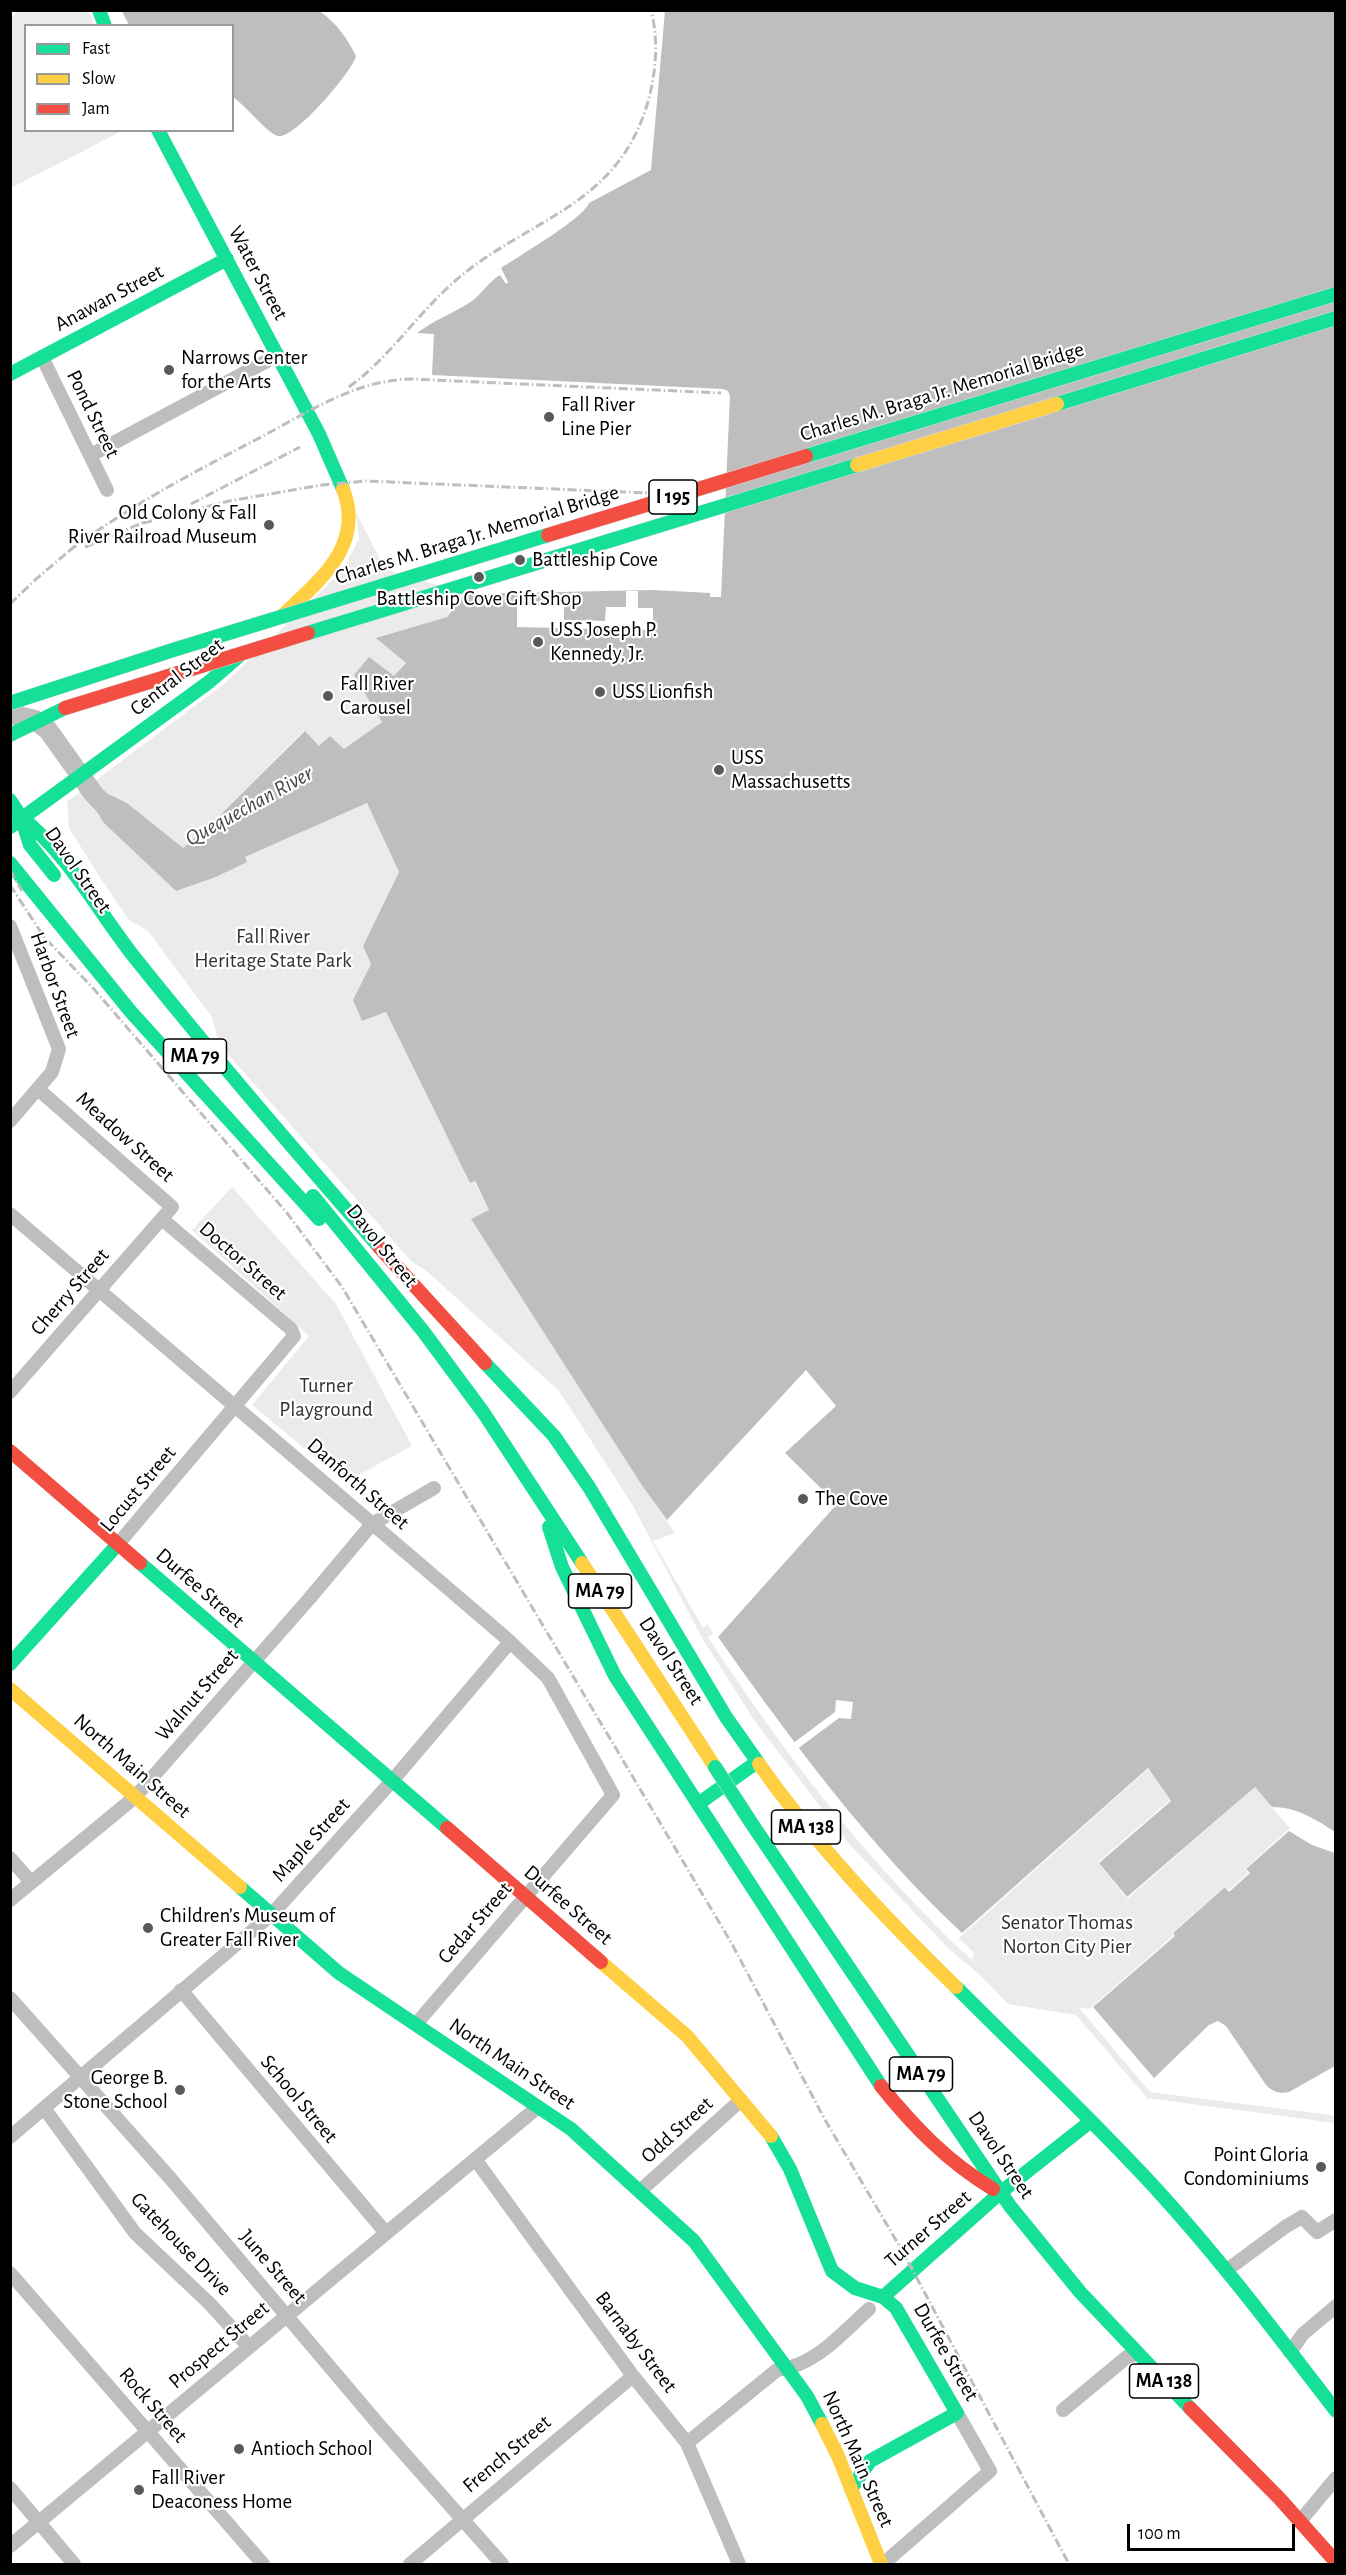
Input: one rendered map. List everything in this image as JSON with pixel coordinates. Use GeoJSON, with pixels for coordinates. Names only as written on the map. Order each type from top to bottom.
{"type":"FeatureCollection","features":[{"type":"Feature","properties":{"kind":"main road","name":"Water Street"},"geometry":{"type":"LineString","coordinates":[[159,132],[278,355],[339,476],[351,516],[348,538]]}},
{"type":"Feature","properties":{"kind":"main road","name":"Anawan Street"},"geometry":{"type":"LineString","coordinates":[[10,374],[227,259]]}},
{"type":"Feature","properties":{"kind":"main road","name":"Charles M. Braga Jr. Memorial Bridge"},"geometry":{"type":"LineString","coordinates":[[10,703],[163,653],[1335,294]]}},
{"type":"Feature","properties":{"kind":"main road","name":"Charles M. Braga Jr. Memorial Bridge"},"geometry":{"type":"LineString","coordinates":[[10,727],[65,708],[1335,318]]}},
{"type":"Feature","properties":{"kind":"main road","name":"Central Street"},"geometry":{"type":"LineString","coordinates":[[16,822],[209,682],[327,573],[341,554],[348,538]]}},
{"type":"Feature","properties":{"kind":"main road"},"geometry":{"type":"LineString","coordinates":[[10,735],[65,708]]}},
{"type":"Feature","properties":{"kind":"main road","name":"MA 79"},"geometry":{"type":"LineString","coordinates":[[10,800],[16,822]]}},
{"type":"Feature","properties":{"kind":"main road","name":"Davol Street"},"geometry":{"type":"LineString","coordinates":[[16,822],[30,845],[66,891]]}},
{"type":"Feature","properties":{"kind":"main road","name":"Davol Street"},"geometry":{"type":"LineString","coordinates":[[16,822],[44,835],[147,972],[336,1197],[441,1317],[541,1420],[566,1453],[693,1665],[757,1762],[815,1838],[876,1907],[1159,2192],[1227,2270],[1335,2411]]}},
{"type":"Feature","properties":{"kind":"main road"},"geometry":{"type":"LineString","coordinates":[[10,863],[107,984],[340,1243],[385,1283]]}},
{"type":"Feature","properties":{"kind":"main road","name":"Davol Street"},"geometry":{"type":"LineString","coordinates":[[241,1112],[385,1283],[473,1397],[752,1824],[1000,2193],[1069,2279],[1138,2354],[1301,2520],[1335,2562]]}},
{"type":"Feature","properties":{"kind":"main road","name":"Durfee Street"},"geometry":{"type":"LineString","coordinates":[[10,1451],[687,2036],[774,2139],[783,2155],[832,2271],[855,2288],[883,2296],[896,2308],[957,2413]]}},
{"type":"Feature","properties":{"kind":"main road"},"geometry":{"type":"LineString","coordinates":[[539,1497],[562,1567],[615,1676],[877,2081],[904,2116],[933,2146],[970,2176],[1000,2193]]}},
{"type":"Feature","properties":{"kind":"main road","name":"Locust Street"},"geometry":{"type":"LineString","coordinates":[[10,1664],[118,1544]]}},
{"type":"Feature","properties":{"kind":"main road","name":"North Main Street"},"geometry":{"type":"LineString","coordinates":[[10,1689],[339,1973],[571,2129],[640,2190],[707,2256],[789,2369],[825,2426],[882,2565]]}},
{"type":"Feature","properties":{"kind":"main road"},"geometry":{"type":"LineString","coordinates":[[698,1804],[757,1762]]}},
{"type":"Feature","properties":{"kind":"main road","name":"Turner Street"},"geometry":{"type":"LineString","coordinates":[[883,2296],[1000,2193],[1091,2121]]}},
{"type":"Feature","properties":{"kind":"main road"},"geometry":{"type":"LineString","coordinates":[[851,2489],[870,2461],[957,2413]]}},
{"type":"Feature","properties":{"kind":"main road"},"geometry":{"type":"LineString","coordinates":[[838,2456],[870,2461]]}},
{"type":"Feature","properties":{"kind":"street"},"geometry":{"type":"LineString","coordinates":[[90,455],[278,355]]}},
{"type":"Feature","properties":{"kind":"street","name":"Pond Street"},"geometry":{"type":"LineString","coordinates":[[42,357],[107,490]]}},
{"type":"Feature","properties":{"kind":"street","name":"Harbor Street"},"geometry":{"type":"LineString","coordinates":[[10,926],[58,1049],[52,1072],[10,1121]]}},
{"type":"Feature","properties":{"kind":"street","name":"Meadow Street"},"geometry":{"type":"LineString","coordinates":[[38,1089],[172,1207],[162,1219]]}},
{"type":"Feature","properties":{"kind":"street","name":"Danforth Street"},"geometry":{"type":"LineString","coordinates":[[10,1214],[101,1289],[510,1642],[548,1678],[613,1795]]}},
{"type":"Feature","properties":{"kind":"street","name":"Cherry Street"},"geometry":{"type":"LineString","coordinates":[[10,1392],[162,1219]]}},
{"type":"Feature","properties":{"kind":"street","name":"Doctor Street"},"geometry":{"type":"LineString","coordinates":[[162,1219],[291,1329],[294,1337]]}},
{"type":"Feature","properties":{"kind":"street","name":"Locust Street"},"geometry":{"type":"LineString","coordinates":[[118,1544],[294,1337]]}},
{"type":"Feature","properties":{"kind":"street","name":"Walnut Street"},"geometry":{"type":"LineString","coordinates":[[10,1900],[135,1797],[372,1524],[434,1488]]}},
{"type":"Feature","properties":{"kind":"street","name":"Maple Street"},"geometry":{"type":"LineString","coordinates":[[10,2137],[272,1914],[392,1781],[510,1642]]}},
{"type":"Feature","properties":{"kind":"street","name":"Cedar Street"},"geometry":{"type":"LineString","coordinates":[[416,2024],[613,1795]]}},
{"type":"Feature","properties":{"kind":"street"},"geometry":{"type":"LineString","coordinates":[[10,1858],[31,1882]]}},
{"type":"Feature","properties":{"kind":"street","name":"School Street"},"geometry":{"type":"LineString","coordinates":[[181,1990],[276,2106],[386,2233]]}},
{"type":"Feature","properties":{"kind":"street","name":"June Street"},"geometry":{"type":"LineString","coordinates":[[10,1998],[170,2178],[502,2565]]}},
{"type":"Feature","properties":{"kind":"street","name":"Odd Street"},"geometry":{"type":"LineString","coordinates":[[640,2190],[741,2100]]}},
{"type":"Feature","properties":{"kind":"street","name":"Prospect Street"},"geometry":{"type":"LineString","coordinates":[[10,2546],[538,2107]]}},
{"type":"Feature","properties":{"kind":"street","name":"Gatehouse Drive"},"geometry":{"type":"LineString","coordinates":[[44,2108],[135,2233],[210,2304],[249,2347]]}},
{"type":"Feature","properties":{"kind":"street","name":"Barnaby Street"},"geometry":{"type":"LineString","coordinates":[[475,2159],[633,2376],[687,2443],[739,2565]]}},
{"type":"Feature","properties":{"kind":"street"},"geometry":{"type":"LineString","coordinates":[[1227,2270],[1302,2217],[1317,2232],[1335,2220]]}},
{"type":"Feature","properties":{"kind":"street","name":"Rock Street"},"geometry":{"type":"LineString","coordinates":[[10,2273],[263,2565]]}},
{"type":"Feature","properties":{"kind":"street"},"geometry":{"type":"LineString","coordinates":[[1290,2352],[1303,2334],[1335,2306]]}},
{"type":"Feature","properties":{"kind":"street"},"geometry":{"type":"LineString","coordinates":[[687,2443],[777,2370],[789,2369],[812,2359],[869,2309]]}},
{"type":"Feature","properties":{"kind":"street"},"geometry":{"type":"LineString","coordinates":[[1063,2410],[1127,2357],[1138,2354]]}},
{"type":"Feature","properties":{"kind":"street","name":"French Street"},"geometry":{"type":"LineString","coordinates":[[410,2565],[633,2376]]}},
{"type":"Feature","properties":{"kind":"street","name":"Durfee Street"},"geometry":{"type":"LineString","coordinates":[[882,2565],[990,2471],[957,2413]]}},
{"type":"Feature","properties":{"kind":"street"},"geometry":{"type":"LineString","coordinates":[[1301,2520],[1335,2478]]}},
{"type":"Feature","properties":{"kind":"street"},"geometry":{"type":"LineString","coordinates":[[10,2488],[74,2565]]}},
{"type":"Feature","properties":{"kind":"green space"},"geometry":{"type":"Polygon","coordinates":[[[18,11],[88,11],[94,24],[24,24],[24,132],[120,132],[11,188],[10,19],[18,11]]]}},
{"type":"Feature","properties":{"kind":"green space","name":"Fall River Heritage State Park"},"geometry":{"type":"Polygon","coordinates":[[[356,512],[385,569],[466,594],[447,617],[377,638],[406,663],[395,676],[382,721],[344,750],[319,746],[304,731],[183,849],[127,803],[98,789],[176,891],[216,877],[246,862],[245,857],[367,803],[399,872],[363,946],[371,964],[353,1000],[362,1021],[386,1012],[470,1183],[474,1181],[489,1210],[472,1219],[643,1487],[675,1533],[653,1541],[703,1628],[708,1624],[713,1634],[708,1637],[776,1736],[824,1800],[876,1861],[938,1927],[975,1962],[972,1958],[974,1953],[959,1938],[1148,1769],[1170,1800],[1098,1862],[1127,1899],[1255,1787],[1290,1828],[1245,1869],[1248,1873],[1229,1890],[1225,1886],[1172,1933],[1173,1936],[1089,2009],[1075,2007],[1080,2009],[1150,2092],[1335,2116],[1335,2123],[1147,2098],[1076,2015],[1008,2004],[979,1974],[951,1951],[850,1845],[756,1723],[702,1638],[632,1504],[559,1391],[429,1273],[411,1261],[219,1044],[212,1017],[148,931],[129,920],[69,828],[67,802],[224,684],[343,570],[359,539],[356,512]]]}},
{"type":"Feature","properties":{"kind":"green space","name":"Turner Playground"},"geometry":{"type":"Polygon","coordinates":[[[232,1187],[336,1304],[412,1446],[345,1482],[252,1405],[309,1336],[192,1230],[232,1187]]]}},
{"type":"Feature","properties":{"kind":"water"},"geometry":{"type":"Polygon","coordinates":[[[122,11],[319,11],[331,20],[356,56],[322,104],[296,127],[278,136],[268,130],[234,98],[234,24],[128,24],[122,11]]]}},
{"type":"Feature","properties":{"kind":"water"},"geometry":{"type":"Polygon","coordinates":[[[665,11],[1335,11],[1335,1832],[1298,1811],[1272,1807],[1255,1787],[1127,1897],[1099,1863],[1171,1801],[1148,1768],[962,1933],[895,1864],[832,1791],[718,1637],[837,1504],[785,1453],[836,1406],[806,1370],[667,1520],[643,1487],[471,1219],[489,1210],[475,1181],[470,1183],[386,1012],[362,1021],[353,1000],[371,964],[363,946],[399,872],[367,803],[245,857],[247,862],[216,877],[176,891],[104,823],[84,791],[94,784],[98,789],[127,803],[183,848],[208,827],[305,731],[319,746],[330,736],[344,749],[382,722],[354,675],[369,657],[394,676],[406,663],[376,638],[447,617],[466,594],[653,590],[710,593],[710,597],[721,597],[730,396],[728,391],[432,375],[434,334],[417,333],[472,301],[500,275],[506,284],[508,282],[501,268],[564,227],[576,218],[589,203],[651,170],[665,11]]]}},
{"type":"Feature","properties":{"kind":"water"},"geometry":{"type":"Polygon","coordinates":[[[1289,1831],[1312,1845],[1335,1853],[1335,2066],[1289,2092],[1276,2092],[1266,2085],[1226,2026],[1218,2021],[1209,2025],[1154,2078],[1093,2007],[1175,1936],[1173,1933],[1225,1887],[1229,1892],[1250,1873],[1246,1869],[1289,1831]]]}},
{"type":"Feature","properties":{"kind":"pier"},"geometry":{"type":"Polygon","coordinates":[[[626,591],[638,591],[638,608],[653,608],[653,630],[517,627],[517,605],[564,606],[564,620],[605,621],[606,607],[626,607],[626,591]]]}},
{"type":"Feature","properties":{"kind":"pier"},"geometry":{"type":"Polygon","coordinates":[[[836,1700],[853,1702],[851,1719],[839,1718],[796,1750],[792,1744],[835,1712],[836,1700]]]}},
{"type":"Feature","properties":{"kind":"waterway","name":"Quequechan River"},"geometry":{"type":"LineString","coordinates":[[10,714],[35,720],[48,730],[93,793],[106,807]]}},
{"type":"Feature","properties":{"kind":"railway"},"geometry":{"type":"LineString","coordinates":[[349,387],[378,362],[455,281],[482,260],[566,208],[591,190],[614,167],[633,140],[650,94],[656,46],[651,10]]}},
{"type":"Feature","properties":{"kind":"railway"},"geometry":{"type":"LineString","coordinates":[[69,551],[115,519],[188,476],[334,398],[371,385],[411,379],[721,393]]}},
{"type":"Feature","properties":{"kind":"railway"},"geometry":{"type":"LineString","coordinates":[[191,504],[300,447]]}},
{"type":"Feature","properties":{"kind":"railway"},"geometry":{"type":"LineString","coordinates":[[143,523],[229,501],[322,485],[366,481],[695,495]]}},
{"type":"Feature","properties":{"kind":"railway"},"geometry":{"type":"LineString","coordinates":[[85,547],[149,520]]}},
{"type":"Feature","properties":{"kind":"railway"},"geometry":{"type":"LineString","coordinates":[[10,604],[75,546]]}},
{"type":"Feature","properties":{"kind":"railway"},"geometry":{"type":"LineString","coordinates":[[10,870],[22,891]]}},
{"type":"Feature","properties":{"kind":"railway"},"geometry":{"type":"LineString","coordinates":[[10,885],[44,937],[93,988],[287,1213],[342,1287],[732,1944],[824,2118],[903,2252],[1069,2564]]}},
{"type":"Feature","properties":{"kind":"traffic: fast"},"geometry":{"type":"LineString","coordinates":[[99,10],[104,24]]}},
{"type":"Feature","properties":{"kind":"traffic: fast"},"geometry":{"type":"LineString","coordinates":[[159,132],[319,434],[343,489]]}},
{"type":"Feature","properties":{"kind":"traffic: fast"},"geometry":{"type":"LineString","coordinates":[[10,374],[227,259]]}},
{"type":"Feature","properties":{"kind":"traffic: fast"},"geometry":{"type":"LineString","coordinates":[[806,456],[1336,294]]}},
{"type":"Feature","properties":{"kind":"traffic: fast"},"geometry":{"type":"LineString","coordinates":[[1057,404],[1336,318]]}},
{"type":"Feature","properties":{"kind":"traffic: fast"},"geometry":{"type":"LineString","coordinates":[[308,633],[857,465]]}},
{"type":"Feature","properties":{"kind":"traffic: fast"},"geometry":{"type":"LineString","coordinates":[[10,703],[173,650],[548,535]]}},
{"type":"Feature","properties":{"kind":"traffic: fast"},"geometry":{"type":"LineString","coordinates":[[10,827],[209,682],[239,656]]}},
{"type":"Feature","properties":{"kind":"traffic: fast"},"geometry":{"type":"LineString","coordinates":[[10,735],[65,708]]}},
{"type":"Feature","properties":{"kind":"traffic: fast"},"geometry":{"type":"LineString","coordinates":[[10,800],[21,817],[30,845],[54,875]]}},
{"type":"Feature","properties":{"kind":"traffic: fast"},"geometry":{"type":"LineString","coordinates":[[21,817],[68,865],[121,940],[165,995],[379,1247]]}},
{"type":"Feature","properties":{"kind":"traffic: fast"},"geometry":{"type":"LineString","coordinates":[[10,863],[131,1012],[319,1219]]}},
{"type":"Feature","properties":{"kind":"traffic: fast"},"geometry":{"type":"LineString","coordinates":[[313,1196],[423,1331],[483,1412],[582,1563]]}},
{"type":"Feature","properties":{"kind":"traffic: fast"},"geometry":{"type":"LineString","coordinates":[[485,1363],[554,1436],[589,1487],[726,1717],[759,1764]]}},
{"type":"Feature","properties":{"kind":"traffic: fast"},"geometry":{"type":"LineString","coordinates":[[549,1527],[562,1567],[615,1676],[881,2086]]}},
{"type":"Feature","properties":{"kind":"traffic: fast"},"geometry":{"type":"LineString","coordinates":[[10,1664],[118,1544]]}},
{"type":"Feature","properties":{"kind":"traffic: fast"},"geometry":{"type":"LineString","coordinates":[[140,1563],[447,1828]]}},
{"type":"Feature","properties":{"kind":"traffic: fast"},"geometry":{"type":"LineString","coordinates":[[698,1804],[757,1762]]}},
{"type":"Feature","properties":{"kind":"traffic: fast"},"geometry":{"type":"LineString","coordinates":[[715,1767],[752,1824]]}},
{"type":"Feature","properties":{"kind":"traffic: fast"},"geometry":{"type":"LineString","coordinates":[[752,1824],[1010,2206],[1080,2292],[1190,2408]]}},
{"type":"Feature","properties":{"kind":"traffic: fast"},"geometry":{"type":"LineString","coordinates":[[240,1887],[339,1973],[571,2129],[694,2241],[807,2396],[822,2424]]}},
{"type":"Feature","properties":{"kind":"traffic: fast"},"geometry":{"type":"LineString","coordinates":[[956,1987],[1084,2114],[1182,2217],[1336,2411]]}},
{"type":"Feature","properties":{"kind":"traffic: fast"},"geometry":{"type":"LineString","coordinates":[[883,2297],[1000,2193],[1091,2121]]}},
{"type":"Feature","properties":{"kind":"traffic: fast"},"geometry":{"type":"LineString","coordinates":[[771,2136],[790,2169],[832,2271],[855,2288],[883,2297],[896,2308],[957,2413],[870,2461],[851,2489]]}},
{"type":"Feature","properties":{"kind":"traffic: slow"},"geometry":{"type":"LineString","coordinates":[[857,465],[1057,404]]}},
{"type":"Feature","properties":{"kind":"traffic: slow"},"geometry":{"type":"LineString","coordinates":[[283,615],[324,575],[343,544],[348,527],[348,509],[343,489]]}},
{"type":"Feature","properties":{"kind":"traffic: slow"},"geometry":{"type":"LineString","coordinates":[[582,1563],[715,1767]]}},
{"type":"Feature","properties":{"kind":"traffic: slow"},"geometry":{"type":"LineString","coordinates":[[10,1689],[240,1887]]}},
{"type":"Feature","properties":{"kind":"traffic: slow"},"geometry":{"type":"LineString","coordinates":[[759,1764],[852,1880],[956,1987]]}},
{"type":"Feature","properties":{"kind":"traffic: slow"},"geometry":{"type":"LineString","coordinates":[[601,1962],[687,2036],[771,2136]]}},
{"type":"Feature","properties":{"kind":"traffic: slow"},"geometry":{"type":"LineString","coordinates":[[822,2424],[838,2456],[881,2564]]}},
{"type":"Feature","properties":{"kind":"traffic: jam"},"geometry":{"type":"LineString","coordinates":[[548,535],[806,456]]}},
{"type":"Feature","properties":{"kind":"traffic: jam"},"geometry":{"type":"LineString","coordinates":[[65,708],[308,633]]}},
{"type":"Feature","properties":{"kind":"traffic: jam"},"geometry":{"type":"LineString","coordinates":[[379,1247],[485,1363]]}},
{"type":"Feature","properties":{"kind":"traffic: jam"},"geometry":{"type":"LineString","coordinates":[[10,1451],[140,1563]]}},
{"type":"Feature","properties":{"kind":"traffic: jam"},"geometry":{"type":"LineString","coordinates":[[447,1828],[601,1962]]}},
{"type":"Feature","properties":{"kind":"traffic: jam"},"geometry":{"type":"LineString","coordinates":[[881,2086],[906,2116],[946,2155],[993,2189]]}},
{"type":"Feature","properties":{"kind":"traffic: jam"},"geometry":{"type":"LineString","coordinates":[[1190,2408],[1280,2499],[1336,2562]]}},
{"type":"Feature","properties":{"kind":"place","name":"Narrows Center for the Arts"},"geometry":{"type":"Point","coordinates":[169,370]}},
{"type":"Feature","properties":{"kind":"place","name":"Fall River Line Pier"},"geometry":{"type":"Point","coordinates":[549,417]}},
{"type":"Feature","properties":{"kind":"place","name":"Old Colony & Fall River Railroad Museum"},"geometry":{"type":"Point","coordinates":[269,525]}},
{"type":"Feature","properties":{"kind":"place","name":"Battleship Cove"},"geometry":{"type":"Point","coordinates":[520,560]}},
{"type":"Feature","properties":{"kind":"place","name":"Battleship Cove Gift Shop"},"geometry":{"type":"Point","coordinates":[479,577]}},
{"type":"Feature","properties":{"kind":"place","name":"USS Joseph P. Kennedy, Jr."},"geometry":{"type":"Point","coordinates":[538,642]}},
{"type":"Feature","properties":{"kind":"place","name":"USS Lionfish"},"geometry":{"type":"Point","coordinates":[600,692]}},
{"type":"Feature","properties":{"kind":"place","name":"Fall River Carousel"},"geometry":{"type":"Point","coordinates":[328,696]}},
{"type":"Feature","properties":{"kind":"place","name":"USS Massachusetts"},"geometry":{"type":"Point","coordinates":[719,770]}},
{"type":"Feature","properties":{"kind":"place","name":"The Cove"},"geometry":{"type":"Point","coordinates":[803,1499]}},
{"type":"Feature","properties":{"kind":"place","name":"Children’s Museum of Greater Fall River"},"geometry":{"type":"Point","coordinates":[148,1928]}},
{"type":"Feature","properties":{"kind":"place","name":"George B. Stone School"},"geometry":{"type":"Point","coordinates":[180,2090]}},
{"type":"Feature","properties":{"kind":"place","name":"Point Gloria Condominiums"},"geometry":{"type":"Point","coordinates":[1321,2167]}},
{"type":"Feature","properties":{"kind":"place","name":"Antioch School"},"geometry":{"type":"Point","coordinates":[239,2449]}},
{"type":"Feature","properties":{"kind":"place","name":"Fall River Deaconess Home"},"geometry":{"type":"Point","coordinates":[139,2490]}},
{"type":"Feature","properties":{"kind":"park label","name":"Senator Thomas Norton City Pier"},"geometry":{"type":"Point","coordinates":[1067,1935]}}]}
